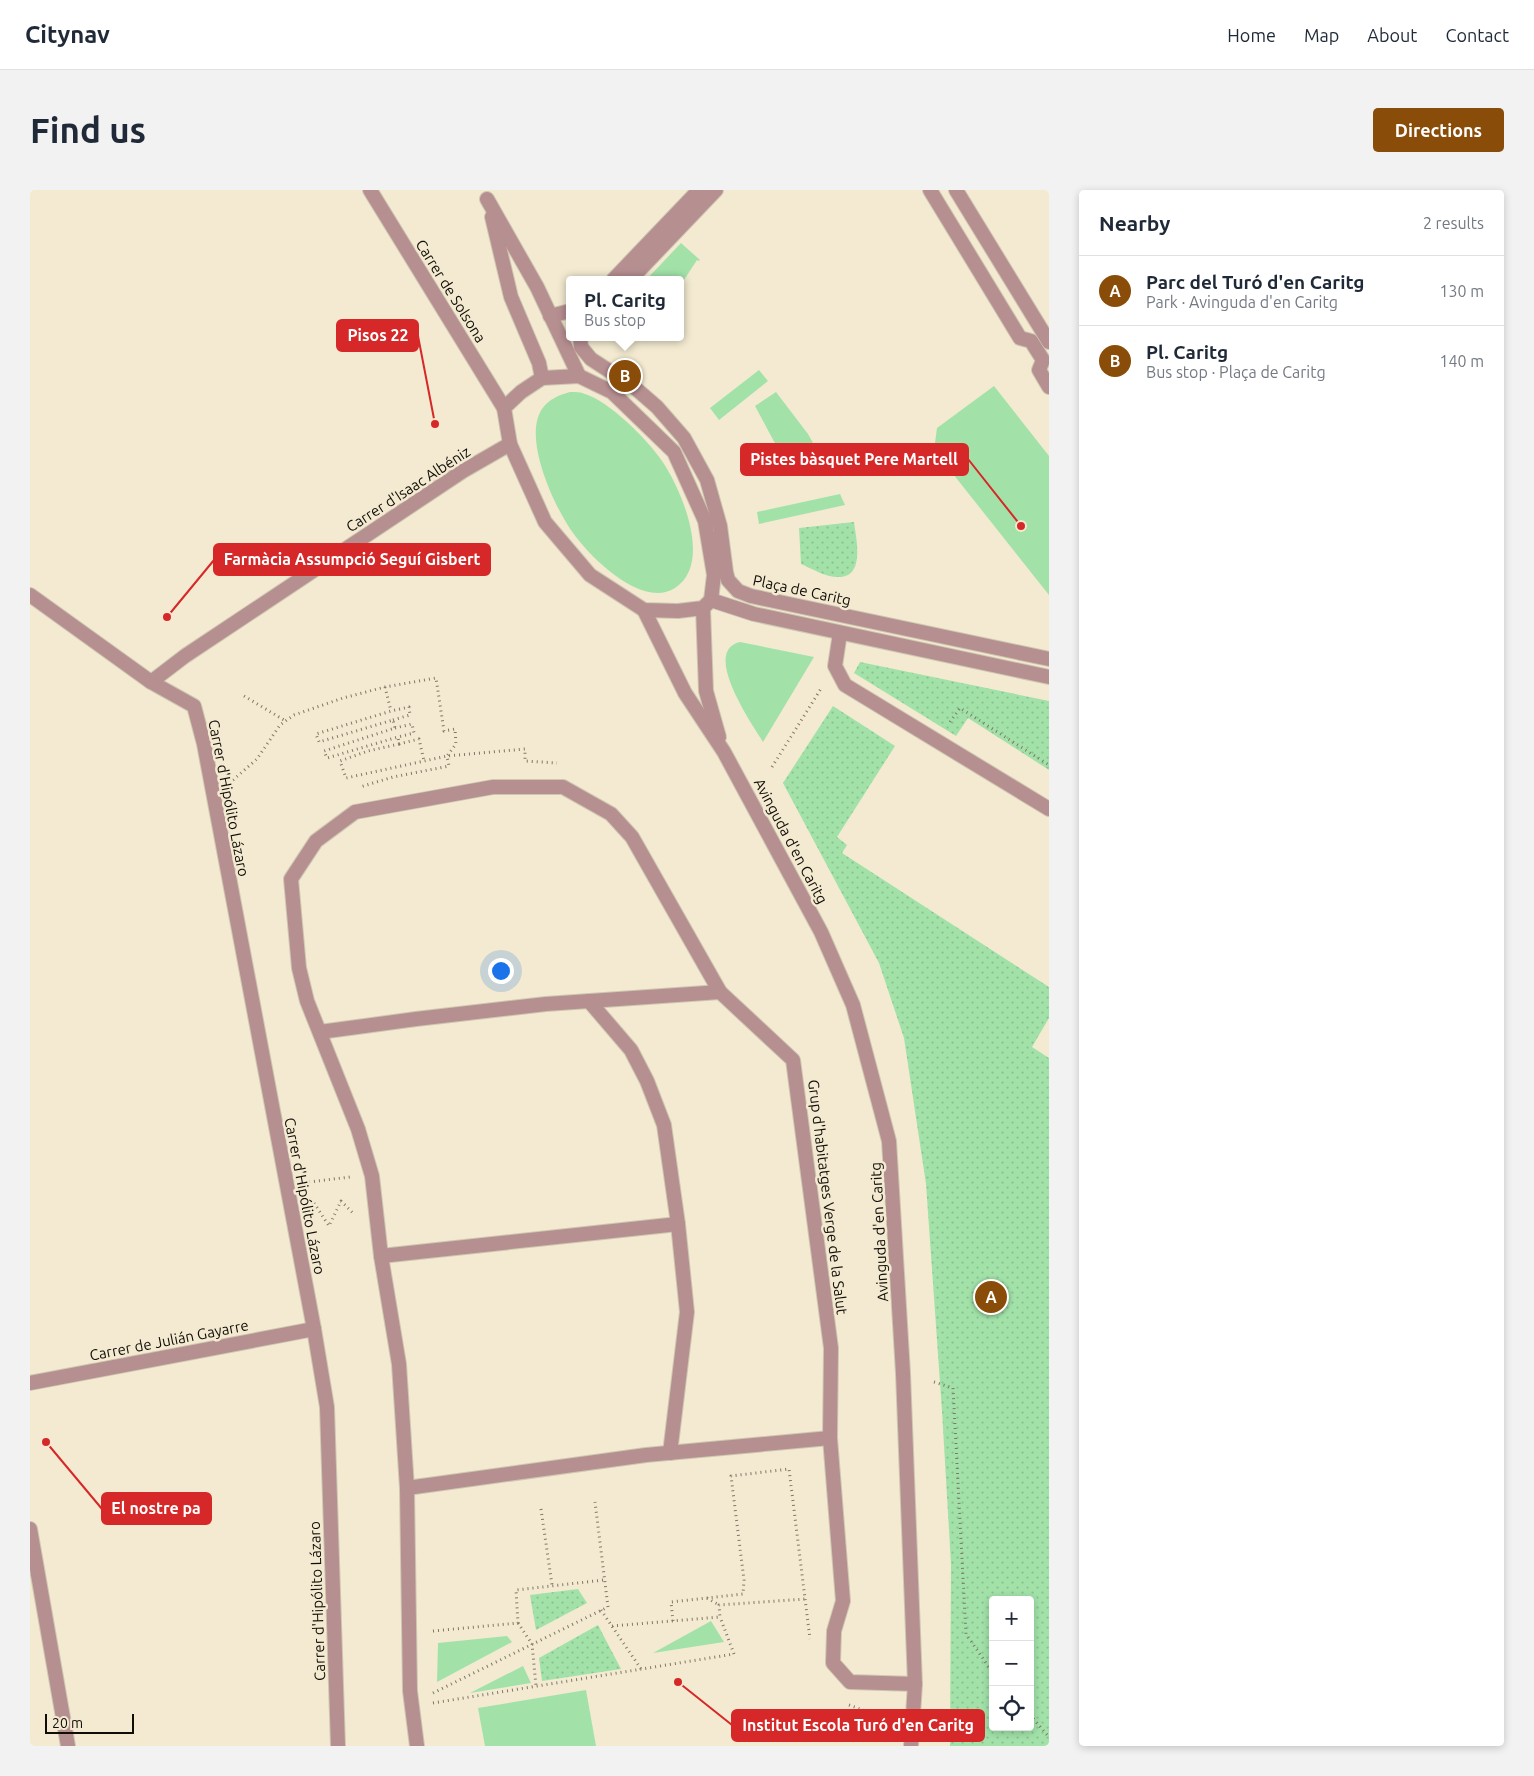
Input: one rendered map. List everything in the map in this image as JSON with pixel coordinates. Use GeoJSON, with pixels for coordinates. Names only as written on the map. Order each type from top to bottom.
{"type":"FeatureCollection","features":[{"type":"Feature","properties":{"kind":"street","name":"Carrer de Solsona"},"geometry":{"type":"LineString","coordinates":[[370,190],[504,408]]}},
{"type":"Feature","properties":{"kind":"street"},"geometry":{"type":"LineString","coordinates":[[617,276],[699,190]]}},
{"type":"Feature","properties":{"kind":"street"},"geometry":{"type":"LineString","coordinates":[[634,276],[716,190]]}},
{"type":"Feature","properties":{"kind":"street"},"geometry":{"type":"LineString","coordinates":[[930,190],[1020,338],[1031,341],[1043,360],[1039,370],[1049,387]]}},
{"type":"Feature","properties":{"kind":"street"},"geometry":{"type":"LineString","coordinates":[[956,190],[1049,342]]}},
{"type":"Feature","properties":{"kind":"street"},"geometry":{"type":"LineString","coordinates":[[486,194],[512,297],[542,378]]}},
{"type":"Feature","properties":{"kind":"street"},"geometry":{"type":"LineString","coordinates":[[486,194],[537,288],[579,376],[542,378],[521,392],[504,408],[510,444],[546,522],[590,575],[644,610],[678,611],[707,604],[1049,677]]}},
{"type":"Feature","properties":{"kind":"street"},"geometry":{"type":"LineString","coordinates":[[550,316],[566,312]]}},
{"type":"Feature","properties":{"kind":"street","name":"Plaça de Caritg"},"geometry":{"type":"LineString","coordinates":[[581,341],[582,347],[591,359],[634,387],[657,407],[684,438],[707,480],[720,526],[726,572],[731,585],[738,590],[751,596],[1049,659]]}},
{"type":"Feature","properties":{"kind":"street","name":"Avinguda d'en Caritg"},"geometry":{"type":"LineString","coordinates":[[579,376],[612,392],[674,452],[705,521],[714,575],[707,604],[706,691],[724,752]]}},
{"type":"Feature","properties":{"kind":"street","name":"Carrer d'Isaac Albéniz"},"geometry":{"type":"LineString","coordinates":[[151,682],[185,656],[454,476],[510,444]]}},
{"type":"Feature","properties":{"kind":"street"},"geometry":{"type":"LineString","coordinates":[[30,595],[151,682]]}},
{"type":"Feature","properties":{"kind":"street","name":"Avinguda d'en Caritg"},"geometry":{"type":"LineString","coordinates":[[644,610],[685,693],[724,752],[821,932],[853,1005],[889,1140],[903,1373],[915,1684],[911,1746]]}},
{"type":"Feature","properties":{"kind":"street"},"geometry":{"type":"LineString","coordinates":[[840,633],[835,666],[845,685],[1049,808]]}},
{"type":"Feature","properties":{"kind":"street","name":"Carrer d'Hipólito Lázaro"},"geometry":{"type":"LineString","coordinates":[[151,682],[194,706],[204,744],[314,1329],[327,1407],[338,1746]]}},
{"type":"Feature","properties":{"kind":"street","name":"Grup d'habitatges Verge de la Salut"},"geometry":{"type":"LineString","coordinates":[[416,1746],[410,1691],[407,1488],[399,1364],[381,1256],[372,1176],[358,1129],[307,1001],[299,968],[290,879],[316,841],[355,812],[493,787],[563,787],[611,814],[632,838],[720,992],[794,1060],[831,1348],[830,1438],[843,1600],[834,1631],[833,1663],[850,1682],[915,1684]]}},
{"type":"Feature","properties":{"kind":"street"},"geometry":{"type":"LineString","coordinates":[[320,1032],[416,1018],[546,1004],[720,992]]}},
{"type":"Feature","properties":{"kind":"street"},"geometry":{"type":"LineString","coordinates":[[589,1001],[631,1050],[648,1081],[664,1125],[678,1224],[687,1312],[670,1453]]}},
{"type":"Feature","properties":{"kind":"street"},"geometry":{"type":"LineString","coordinates":[[381,1256],[678,1224]]}},
{"type":"Feature","properties":{"kind":"street","name":"Carrer de Julián Gayarre"},"geometry":{"type":"LineString","coordinates":[[30,1383],[314,1329]]}},
{"type":"Feature","properties":{"kind":"street"},"geometry":{"type":"LineString","coordinates":[[407,1488],[670,1453],[830,1438]]}},
{"type":"Feature","properties":{"kind":"street"},"geometry":{"type":"LineString","coordinates":[[30,1530],[68,1746]]}},
{"type":"Feature","properties":{"kind":"path"},"geometry":{"type":"LineString","coordinates":[[772,767],[835,666]]}},
{"type":"Feature","properties":{"kind":"path"},"geometry":{"type":"LineString","coordinates":[[230,782],[257,759],[284,720],[335,701],[385,687],[436,678],[444,730],[455,729],[456,744],[448,756]]}},
{"type":"Feature","properties":{"kind":"path"},"geometry":{"type":"LineString","coordinates":[[385,687],[390,711]]}},
{"type":"Feature","properties":{"kind":"path"},"geometry":{"type":"LineString","coordinates":[[244,696],[284,720]]}},
{"type":"Feature","properties":{"kind":"path"},"geometry":{"type":"LineString","coordinates":[[409,707],[410,716],[393,720],[319,742],[316,734],[409,707]]}},
{"type":"Feature","properties":{"kind":"path"},"geometry":{"type":"LineString","coordinates":[[393,720],[395,728]]}},
{"type":"Feature","properties":{"kind":"path"},"geometry":{"type":"LineString","coordinates":[[412,724],[414,733],[398,736],[327,758],[324,751],[412,724]]}},
{"type":"Feature","properties":{"kind":"path"},"geometry":{"type":"LineString","coordinates":[[398,736],[399,744]]}},
{"type":"Feature","properties":{"kind":"path"},"geometry":{"type":"LineString","coordinates":[[424,761],[419,739],[368,751],[340,761],[346,778],[448,756],[525,749],[525,761],[558,763]]}},
{"type":"Feature","properties":{"kind":"path"},"geometry":{"type":"LineString","coordinates":[[303,1183],[346,1177]]}},
{"type":"Feature","properties":{"kind":"path"},"geometry":{"type":"LineString","coordinates":[[319,1210],[329,1226],[341,1201],[356,1216]]}},
{"type":"Feature","properties":{"kind":"path"},"geometry":{"type":"LineString","coordinates":[[934,1382],[953,1388],[966,1634],[989,1667]]}},
{"type":"Feature","properties":{"kind":"path"},"geometry":{"type":"LineString","coordinates":[[673,1621],[671,1602],[743,1594],[744,1580],[731,1476],[789,1469],[810,1645]]}},
{"type":"Feature","properties":{"kind":"path"},"geometry":{"type":"LineString","coordinates":[[433,1693],[608,1607],[595,1502]]}},
{"type":"Feature","properties":{"kind":"path"},"geometry":{"type":"LineString","coordinates":[[541,1510],[552,1586]]}},
{"type":"Feature","properties":{"kind":"path"},"geometry":{"type":"LineString","coordinates":[[536,1686],[532,1644],[518,1623],[516,1590],[604,1580]]}},
{"type":"Feature","properties":{"kind":"path"},"geometry":{"type":"LineString","coordinates":[[707,1598],[719,1605],[805,1599]]}},
{"type":"Feature","properties":{"kind":"path"},"geometry":{"type":"LineString","coordinates":[[430,1703],[734,1654],[720,1617],[719,1605]]}},
{"type":"Feature","properties":{"kind":"path"},"geometry":{"type":"LineString","coordinates":[[601,1610],[641,1669]]}},
{"type":"Feature","properties":{"kind":"path"},"geometry":{"type":"LineString","coordinates":[[612,1626],[720,1617]]}},
{"type":"Feature","properties":{"kind":"path"},"geometry":{"type":"LineString","coordinates":[[433,1631],[518,1623]]}},
{"type":"Feature","properties":{"kind":"path"},"geometry":{"type":"LineString","coordinates":[[844,1703],[877,1715]]}},
{"type":"Feature","properties":{"kind":"path"},"geometry":{"type":"LineString","coordinates":[[1034,1720],[1049,1737]]}},
{"type":"Feature","properties":{"kind":"green space"},"geometry":{"type":"Polygon","coordinates":[[[681,243],[700,260],[697,260],[684,280],[684,276],[650,276],[681,243]]]}},
{"type":"Feature","properties":{"kind":"green space"},"geometry":{"type":"Polygon","coordinates":[[[759,370],[768,381],[719,420],[710,408],[759,370]]]}},
{"type":"Feature","properties":{"kind":"green space"},"geometry":{"type":"Polygon","coordinates":[[[994,386],[1049,456],[1049,595],[934,450],[937,428],[994,386]]]}},
{"type":"Feature","properties":{"kind":"green space"},"geometry":{"type":"Polygon","coordinates":[[[570,392],[582,393],[595,398],[627,422],[656,452],[670,474],[685,508],[693,545],[692,562],[686,577],[675,588],[662,593],[648,592],[618,578],[592,555],[566,522],[543,472],[536,437],[537,422],[542,409],[551,400],[570,392]]]}},
{"type":"Feature","properties":{"kind":"green space"},"geometry":{"type":"Polygon","coordinates":[[[776,392],[808,434],[825,464],[789,475],[778,449],[755,406],[776,392]]]}},
{"type":"Feature","properties":{"kind":"green space"},"geometry":{"type":"Polygon","coordinates":[[[840,494],[845,505],[759,524],[757,512],[840,494]]]}},
{"type":"Feature","properties":{"kind":"green space"},"geometry":{"type":"Polygon","coordinates":[[[854,522],[857,547],[856,564],[853,571],[847,576],[833,577],[801,564],[799,528],[854,522]]]}},
{"type":"Feature","properties":{"kind":"green space"},"geometry":{"type":"Polygon","coordinates":[[[740,642],[814,657],[763,742],[741,705],[727,673],[726,659],[729,648],[740,642]]]}},
{"type":"Feature","properties":{"kind":"green space"},"geometry":{"type":"Polygon","coordinates":[[[860,662],[1049,701],[1049,770],[968,718],[956,736],[854,673],[860,662]]]}},
{"type":"Feature","properties":{"kind":"green space"},"geometry":{"type":"Polygon","coordinates":[[[833,706],[895,746],[837,837],[847,845],[842,853],[1049,987],[1049,1018],[1032,1047],[1049,1058],[1049,1746],[950,1746],[951,1564],[926,1184],[904,1038],[879,963],[783,783],[833,706]]]}},
{"type":"Feature","properties":{"kind":"green space"},"geometry":{"type":"Polygon","coordinates":[[[578,1589],[587,1603],[536,1630],[530,1595],[578,1589]]]}},
{"type":"Feature","properties":{"kind":"green space"},"geometry":{"type":"Polygon","coordinates":[[[711,1621],[724,1642],[653,1653],[711,1621]]]}},
{"type":"Feature","properties":{"kind":"green space"},"geometry":{"type":"Polygon","coordinates":[[[598,1625],[621,1669],[542,1681],[539,1658],[598,1625]]]}},
{"type":"Feature","properties":{"kind":"green space"},"geometry":{"type":"Polygon","coordinates":[[[507,1636],[512,1642],[437,1682],[438,1643],[507,1636]]]}},
{"type":"Feature","properties":{"kind":"green space"},"geometry":{"type":"Polygon","coordinates":[[[523,1666],[531,1683],[470,1693],[523,1666]]]}},
{"type":"Feature","properties":{"kind":"green space"},"geometry":{"type":"Polygon","coordinates":[[[586,1690],[596,1746],[485,1746],[478,1708],[586,1690]]]}},
{"type":"Feature","properties":{"kind":"place","name":"Pl. Caritg"},"geometry":{"type":"Point","coordinates":[625,376]}},
{"type":"Feature","properties":{"kind":"place","name":"Pisos 22"},"geometry":{"type":"Point","coordinates":[435,424]}},
{"type":"Feature","properties":{"kind":"place","name":"Pistes bàsquet Pere Martell"},"geometry":{"type":"Point","coordinates":[1021,526]}},
{"type":"Feature","properties":{"kind":"place","name":"Farmàcia Assumpció Seguí Gisbert"},"geometry":{"type":"Point","coordinates":[167,617]}},
{"type":"Feature","properties":{"kind":"place","name":"Parc del Turó d'en Caritg"},"geometry":{"type":"Point","coordinates":[991,1297]}},
{"type":"Feature","properties":{"kind":"place","name":"El nostre pa"},"geometry":{"type":"Point","coordinates":[46,1442]}},
{"type":"Feature","properties":{"kind":"place","name":"Institut Escola Turó d'en Caritg"},"geometry":{"type":"Point","coordinates":[678,1682]}}]}
